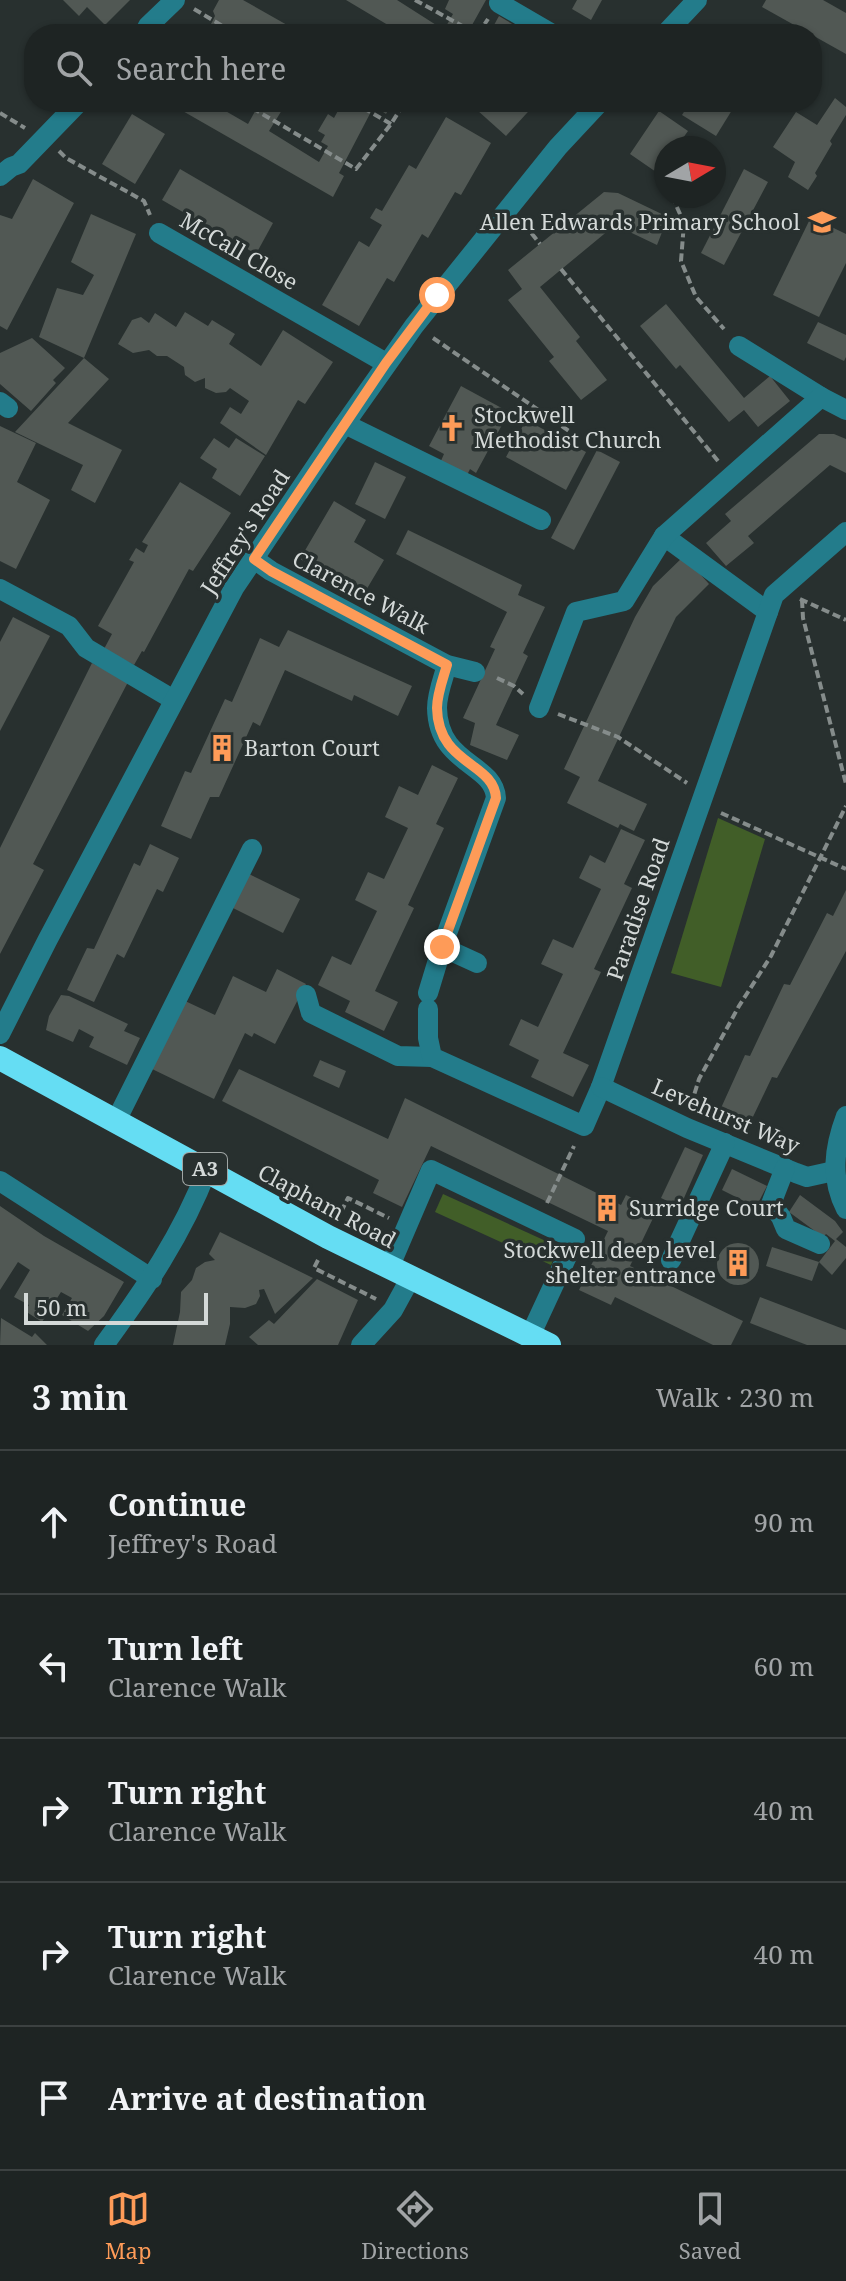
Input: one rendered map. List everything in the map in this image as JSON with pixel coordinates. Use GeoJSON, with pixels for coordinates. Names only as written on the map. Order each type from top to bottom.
{"type":"FeatureCollection","features":[{"type":"Feature","properties":{"kind":"highway","name":"Clapham Road"},"geometry":{"type":"LineString","coordinates":[[0,1058],[400,1273],[539,1340]]}},
{"type":"Feature","properties":{"kind":"street"},"geometry":{"type":"LineString","coordinates":[[674,24],[697,0]]}},
{"type":"Feature","properties":{"kind":"street"},"geometry":{"type":"LineString","coordinates":[[151,24],[180,2]]}},
{"type":"Feature","properties":{"kind":"street"},"geometry":{"type":"LineString","coordinates":[[499,3],[535,24]]}},
{"type":"Feature","properties":{"kind":"street"},"geometry":{"type":"LineString","coordinates":[[0,176],[19,164],[70,112]]}},
{"type":"Feature","properties":{"kind":"street","name":"Jeffrey's Road"},"geometry":{"type":"LineString","coordinates":[[0,1034],[234,588],[386,363],[558,147],[591,112]]}},
{"type":"Feature","properties":{"kind":"street","name":"McCall Close"},"geometry":{"type":"LineString","coordinates":[[159,233],[386,363]]}},
{"type":"Feature","properties":{"kind":"street"},"geometry":{"type":"LineString","coordinates":[[739,346],[846,410]]}},
{"type":"Feature","properties":{"kind":"street"},"geometry":{"type":"LineString","coordinates":[[539,708],[576,612],[624,601],[664,536],[821,397]]}},
{"type":"Feature","properties":{"kind":"street"},"geometry":{"type":"LineString","coordinates":[[345,424],[541,520]]}},
{"type":"Feature","properties":{"kind":"street","name":"Paradise Road"},"geometry":{"type":"LineString","coordinates":[[584,1126],[601,1087],[774,595],[846,532]]}},
{"type":"Feature","properties":{"kind":"street"},"geometry":{"type":"LineString","coordinates":[[664,536],[768,612]]}},
{"type":"Feature","properties":{"kind":"street","name":"Clarence Walk"},"geometry":{"type":"LineString","coordinates":[[254,559],[447,665],[475,672]]}},
{"type":"Feature","properties":{"kind":"street"},"geometry":{"type":"LineString","coordinates":[[0,590],[69,626],[86,648],[174,700]]}},
{"type":"Feature","properties":{"kind":"street"},"geometry":{"type":"LineString","coordinates":[[432,1057],[428,1038],[428,1001],[442,947],[496,798],[491,781],[449,747],[441,733],[437,705],[447,665]]}},
{"type":"Feature","properties":{"kind":"street"},"geometry":{"type":"LineString","coordinates":[[116,1121],[252,849]]}},
{"type":"Feature","properties":{"kind":"street"},"geometry":{"type":"LineString","coordinates":[[442,947],[477,963]]}},
{"type":"Feature","properties":{"kind":"street"},"geometry":{"type":"LineString","coordinates":[[306,995],[311,1013],[398,1056],[432,1057],[584,1126]]}},
{"type":"Feature","properties":{"kind":"street","name":"Levehurst Way"},"geometry":{"type":"LineString","coordinates":[[601,1087],[687,1128],[807,1177],[834,1171]]}},
{"type":"Feature","properties":{"kind":"street"},"geometry":{"type":"LineString","coordinates":[[846,1116],[835,1150],[834,1171],[846,1209]]}},
{"type":"Feature","properties":{"kind":"street"},"geometry":{"type":"LineString","coordinates":[[671,1260],[725,1143]]}},
{"type":"Feature","properties":{"kind":"street"},"geometry":{"type":"LineString","coordinates":[[785,1168],[771,1204],[786,1229],[820,1244]]}},
{"type":"Feature","properties":{"kind":"street"},"geometry":{"type":"LineString","coordinates":[[104,1345],[152,1279],[194,1203],[207,1170]]}},
{"type":"Feature","properties":{"kind":"street"},"geometry":{"type":"LineString","coordinates":[[364,1344],[393,1310],[400,1273],[431,1170],[575,1239],[539,1340]]}},
{"type":"Feature","properties":{"kind":"street"},"geometry":{"type":"LineString","coordinates":[[0,1181],[152,1279]]}},
{"type":"Feature","properties":{"kind":"path"},"geometry":{"type":"LineString","coordinates":[[415,0],[459,24]]}},
{"type":"Feature","properties":{"kind":"path"},"geometry":{"type":"LineString","coordinates":[[180,2],[218,24]]}},
{"type":"Feature","properties":{"kind":"path"},"geometry":{"type":"LineString","coordinates":[[259,112],[356,169],[399,112]]}},
{"type":"Feature","properties":{"kind":"path"},"geometry":{"type":"LineString","coordinates":[[370,112],[391,124]]}},
{"type":"Feature","properties":{"kind":"path","name":"McCall Close"},"geometry":{"type":"LineString","coordinates":[[41,143],[144,201],[159,233]]}},
{"type":"Feature","properties":{"kind":"path"},"geometry":{"type":"LineString","coordinates":[[677,208],[684,223],[681,261],[696,297],[739,346]]}},
{"type":"Feature","properties":{"kind":"path"},"geometry":{"type":"LineString","coordinates":[[561,269],[730,476]]}},
{"type":"Feature","properties":{"kind":"path"},"geometry":{"type":"LineString","coordinates":[[414,326],[572,433]]}},
{"type":"Feature","properties":{"kind":"path"},"geometry":{"type":"LineString","coordinates":[[780,590],[846,620]]}},
{"type":"Feature","properties":{"kind":"path"},"geometry":{"type":"LineString","coordinates":[[802,600],[803,618],[846,784]]}},
{"type":"Feature","properties":{"kind":"path"},"geometry":{"type":"LineString","coordinates":[[475,672],[485,673],[514,686],[539,708],[618,737],[702,799],[846,869]]}},
{"type":"Feature","properties":{"kind":"path"},"geometry":{"type":"LineString","coordinates":[[687,1128],[699,1079],[771,956],[846,806]]}},
{"type":"Feature","properties":{"kind":"path"},"geometry":{"type":"LineString","coordinates":[[539,1222],[584,1126]]}},
{"type":"Feature","properties":{"kind":"path"},"geometry":{"type":"LineString","coordinates":[[341,1212],[348,1198],[397,1221]]}},
{"type":"Feature","properties":{"kind":"path"},"geometry":{"type":"LineString","coordinates":[[318,1260],[314,1268],[375,1297],[384,1305]]}},
{"type":"Feature","properties":{"kind":"green space"},"geometry":{"type":"Polygon","coordinates":[[[718,818],[765,839],[721,987],[671,973],[718,818]]]}},
{"type":"Feature","properties":{"kind":"green space"},"geometry":{"type":"Polygon","coordinates":[[[443,1194],[559,1247],[551,1265],[435,1212],[443,1194]]]}},
{"type":"Feature","properties":{"kind":"building"},"geometry":{"type":"Polygon","coordinates":[[[63,0],[130,0],[106,24],[87,7],[79,16],[63,0]]]}},
{"type":"Feature","properties":{"kind":"building"},"geometry":{"type":"Polygon","coordinates":[[[219,0],[243,0],[285,24],[211,24],[215,16],[213,11],[219,0]]]}},
{"type":"Feature","properties":{"kind":"building"},"geometry":{"type":"Polygon","coordinates":[[[346,0],[397,0],[435,24],[386,24],[346,0]]]}},
{"type":"Feature","properties":{"kind":"building"},"geometry":{"type":"Polygon","coordinates":[[[449,0],[486,0],[473,24],[447,24],[453,14],[445,9],[449,0]]]}},
{"type":"Feature","properties":{"kind":"building"},"geometry":{"type":"Polygon","coordinates":[[[577,0],[602,0],[591,20],[572,9],[577,0]]]}},
{"type":"Feature","properties":{"kind":"building"},"geometry":{"type":"Polygon","coordinates":[[[766,0],[823,0],[846,13],[846,54],[822,41],[822,24],[792,24],[762,7],[766,0]]]}},
{"type":"Feature","properties":{"kind":"building"},"geometry":{"type":"Polygon","coordinates":[[[499,16],[512,24],[495,24],[499,16]]]}},
{"type":"Feature","properties":{"kind":"building"},"geometry":{"type":"Polygon","coordinates":[[[835,98],[846,107],[846,115],[830,141],[832,144],[808,190],[788,177],[795,162],[773,147],[796,112],[817,125],[835,98]]]}},
{"type":"Feature","properties":{"kind":"building"},"geometry":{"type":"Polygon","coordinates":[[[184,112],[227,112],[248,124],[255,112],[281,112],[269,131],[319,162],[328,146],[321,142],[325,135],[318,131],[328,114],[334,118],[337,112],[371,112],[339,173],[344,176],[333,197],[184,112]]]}},
{"type":"Feature","properties":{"kind":"building"},"geometry":{"type":"Polygon","coordinates":[[[479,112],[528,112],[506,136],[479,112]]]}},
{"type":"Feature","properties":{"kind":"building"},"geometry":{"type":"Polygon","coordinates":[[[660,112],[688,131],[684,136],[654,136],[654,171],[630,154],[660,112]]]}},
{"type":"Feature","properties":{"kind":"building"},"geometry":{"type":"Polygon","coordinates":[[[684,112],[731,112],[716,136],[682,115],[684,112]]]}},
{"type":"Feature","properties":{"kind":"building"},"geometry":{"type":"Polygon","coordinates":[[[132,114],[165,134],[135,184],[102,164],[132,114]]]}},
{"type":"Feature","properties":{"kind":"building"},"geometry":{"type":"Polygon","coordinates":[[[446,117],[491,143],[461,195],[455,192],[428,238],[422,234],[394,282],[387,278],[359,326],[322,305],[359,241],[369,247],[382,225],[370,218],[376,208],[382,211],[409,165],[416,169],[446,117]]]}},
{"type":"Feature","properties":{"kind":"building"},"geometry":{"type":"Polygon","coordinates":[[[180,169],[273,223],[256,254],[162,200],[180,169]]]}},
{"type":"Feature","properties":{"kind":"building"},"geometry":{"type":"Polygon","coordinates":[[[744,169],[768,182],[724,265],[701,253],[744,169]]]}},
{"type":"Feature","properties":{"kind":"building"},"geometry":{"type":"Polygon","coordinates":[[[33,179],[74,203],[7,330],[0,326],[0,215],[12,219],[33,179]]]}},
{"type":"Feature","properties":{"kind":"building"},"geometry":{"type":"Polygon","coordinates":[[[604,192],[618,193],[668,217],[657,245],[615,225],[540,287],[580,337],[576,341],[607,380],[581,400],[549,361],[554,357],[508,300],[522,289],[508,270],[604,192]]]}},
{"type":"Feature","properties":{"kind":"building"},"geometry":{"type":"Polygon","coordinates":[[[91,214],[136,234],[84,358],[39,337],[57,288],[83,295],[94,275],[71,262],[91,214]]]}},
{"type":"Feature","properties":{"kind":"building"},"geometry":{"type":"Polygon","coordinates":[[[811,217],[846,234],[846,263],[819,317],[773,295],[811,217]]]}},
{"type":"Feature","properties":{"kind":"building"},"geometry":{"type":"Polygon","coordinates":[[[666,304],[744,398],[770,376],[790,401],[758,427],[744,410],[729,422],[680,365],[676,369],[640,326],[666,304]]]}},
{"type":"Feature","properties":{"kind":"building"},"geometry":{"type":"Polygon","coordinates":[[[185,312],[208,326],[212,320],[235,334],[229,344],[261,366],[283,330],[333,362],[305,404],[298,400],[266,455],[220,423],[230,407],[241,414],[249,401],[230,388],[226,392],[216,393],[205,388],[205,378],[195,382],[185,375],[184,367],[167,356],[157,356],[149,350],[133,353],[118,344],[132,320],[141,317],[149,323],[155,313],[176,327],[185,312]]]}},
{"type":"Feature","properties":{"kind":"building"},"geometry":{"type":"Polygon","coordinates":[[[818,322],[846,335],[844,361],[807,343],[818,322]]]}},
{"type":"Feature","properties":{"kind":"building"},"geometry":{"type":"Polygon","coordinates":[[[32,338],[65,368],[31,411],[0,384],[0,353],[32,338]]]}},
{"type":"Feature","properties":{"kind":"building"},"geometry":{"type":"Polygon","coordinates":[[[84,358],[109,379],[68,423],[122,450],[95,503],[71,490],[83,465],[15,432],[84,358]]]}},
{"type":"Feature","properties":{"kind":"building"},"geometry":{"type":"Polygon","coordinates":[[[461,386],[509,412],[476,473],[470,469],[466,477],[440,463],[444,454],[429,446],[461,386]]]}},
{"type":"Feature","properties":{"kind":"building"},"geometry":{"type":"Polygon","coordinates":[[[526,420],[586,452],[566,490],[506,457],[526,420]]]}},
{"type":"Feature","properties":{"kind":"building"},"geometry":{"type":"Polygon","coordinates":[[[0,426],[36,443],[17,482],[50,500],[16,569],[0,561],[0,426]]]}},
{"type":"Feature","properties":{"kind":"building"},"geometry":{"type":"Polygon","coordinates":[[[819,434],[834,434],[846,439],[846,473],[830,465],[748,536],[754,543],[726,566],[706,543],[731,521],[725,514],[819,434]]]}},
{"type":"Feature","properties":{"kind":"building"},"geometry":{"type":"Polygon","coordinates":[[[214,438],[229,448],[236,438],[265,456],[240,496],[212,478],[217,469],[200,458],[214,438]]]}},
{"type":"Feature","properties":{"kind":"building"},"geometry":{"type":"Polygon","coordinates":[[[597,450],[620,462],[574,550],[551,538],[597,450]]]}},
{"type":"Feature","properties":{"kind":"building"},"geometry":{"type":"Polygon","coordinates":[[[375,462],[406,477],[385,519],[355,504],[375,462]]]}},
{"type":"Feature","properties":{"kind":"building"},"geometry":{"type":"Polygon","coordinates":[[[180,482],[231,513],[193,571],[189,569],[134,665],[104,649],[112,634],[98,626],[134,562],[129,560],[136,548],[144,553],[148,545],[142,542],[180,482]]]}},
{"type":"Feature","properties":{"kind":"building"},"geometry":{"type":"Polygon","coordinates":[[[334,501],[366,520],[354,542],[384,560],[362,597],[333,583],[335,579],[300,559],[334,501]]]}},
{"type":"Feature","properties":{"kind":"building"},"geometry":{"type":"Polygon","coordinates":[[[408,530],[522,585],[518,595],[545,607],[523,653],[528,656],[496,725],[519,735],[507,760],[470,745],[475,723],[463,718],[495,649],[490,647],[507,612],[396,554],[408,530]]]}},
{"type":"Feature","properties":{"kind":"building"},"geometry":{"type":"Polygon","coordinates":[[[684,556],[709,584],[676,617],[598,781],[647,804],[634,831],[620,824],[618,828],[567,803],[580,777],[564,769],[635,617],[653,586],[684,556]]]}},
{"type":"Feature","properties":{"kind":"building"},"geometry":{"type":"Polygon","coordinates":[[[13,617],[50,636],[0,731],[0,642],[13,617]]]}},
{"type":"Feature","properties":{"kind":"building","name":"Barton Court"},"geometry":{"type":"Polygon","coordinates":[[[288,630],[412,686],[398,716],[354,695],[352,701],[285,670],[260,726],[253,722],[219,797],[210,797],[191,839],[161,826],[185,771],[191,773],[225,699],[232,702],[260,638],[279,647],[288,630]]]}},
{"type":"Feature","properties":{"kind":"building"},"geometry":{"type":"Polygon","coordinates":[[[92,663],[128,682],[33,864],[44,870],[0,954],[0,848],[92,663]]]}},
{"type":"Feature","properties":{"kind":"building"},"geometry":{"type":"Polygon","coordinates":[[[432,765],[458,778],[436,824],[444,828],[408,905],[414,908],[375,991],[398,1002],[384,1031],[345,1012],[350,1001],[318,985],[332,956],[351,965],[377,911],[355,900],[368,872],[384,879],[408,828],[385,817],[399,786],[418,795],[432,765]]]}},
{"type":"Feature","properties":{"kind":"building"},"geometry":{"type":"Polygon","coordinates":[[[621,829],[645,840],[624,884],[632,888],[594,969],[601,972],[563,1053],[589,1065],[573,1097],[531,1077],[539,1060],[509,1045],[521,1019],[538,1027],[563,974],[541,964],[553,939],[573,948],[601,889],[579,878],[590,855],[605,863],[621,829]]]}},
{"type":"Feature","properties":{"kind":"building"},"geometry":{"type":"Polygon","coordinates":[[[150,844],[179,858],[163,892],[157,889],[124,958],[117,954],[94,1002],[67,990],[87,948],[94,949],[134,863],[140,866],[150,844]]]}},
{"type":"Feature","properties":{"kind":"building"},"geometry":{"type":"Polygon","coordinates":[[[245,872],[300,899],[283,933],[229,906],[245,872]]]}},
{"type":"Feature","properties":{"kind":"building"},"geometry":{"type":"Polygon","coordinates":[[[846,890],[846,951],[777,1078],[772,1077],[750,1123],[721,1108],[745,1055],[750,1056],[784,984],[790,985],[827,913],[833,916],[846,890]]]}},
{"type":"Feature","properties":{"kind":"building"},"geometry":{"type":"Polygon","coordinates":[[[277,969],[306,984],[275,1044],[254,1033],[252,1037],[245,1033],[214,1099],[150,1068],[183,1000],[215,1015],[233,976],[266,992],[277,969]]]}},
{"type":"Feature","properties":{"kind":"building"},"geometry":{"type":"Polygon","coordinates":[[[61,995],[128,1024],[124,1031],[140,1038],[127,1065],[89,1047],[94,1037],[79,1029],[73,1042],[46,1030],[49,1016],[61,995]]]}},
{"type":"Feature","properties":{"kind":"building"},"geometry":{"type":"Polygon","coordinates":[[[320,1060],[346,1071],[339,1088],[313,1076],[320,1060]]]}},
{"type":"Feature","properties":{"kind":"building","name":"Surridge Court"},"geometry":{"type":"Polygon","coordinates":[[[239,1069],[388,1139],[405,1098],[621,1205],[626,1195],[657,1210],[630,1266],[743,1321],[731,1345],[713,1345],[615,1297],[611,1305],[579,1290],[608,1231],[431,1146],[402,1207],[373,1193],[379,1180],[222,1101],[239,1069]]]}},
{"type":"Feature","properties":{"kind":"building"},"geometry":{"type":"Polygon","coordinates":[[[685,1147],[703,1155],[680,1207],[661,1198],[685,1147]]]}},
{"type":"Feature","properties":{"kind":"building"},"geometry":{"type":"Polygon","coordinates":[[[732,1169],[767,1186],[756,1207],[722,1190],[732,1169]]]}},
{"type":"Feature","properties":{"kind":"building"},"geometry":{"type":"Polygon","coordinates":[[[800,1195],[835,1221],[843,1232],[836,1239],[846,1247],[846,1258],[832,1275],[819,1262],[835,1241],[826,1234],[823,1237],[789,1212],[800,1195]]]}},
{"type":"Feature","properties":{"kind":"building"},"geometry":{"type":"Polygon","coordinates":[[[0,1206],[44,1236],[124,1282],[104,1316],[88,1331],[62,1315],[72,1298],[61,1292],[42,1322],[25,1311],[29,1305],[14,1297],[30,1270],[18,1262],[0,1290],[0,1206]]]}},
{"type":"Feature","properties":{"kind":"building"},"geometry":{"type":"Polygon","coordinates":[[[220,1232],[313,1278],[275,1314],[264,1289],[259,1290],[256,1304],[245,1308],[230,1307],[225,1345],[173,1345],[181,1292],[192,1280],[196,1268],[215,1260],[209,1254],[220,1232]]]}},
{"type":"Feature","properties":{"kind":"building","name":"Stockwell deep level shelter entrance"},"geometry":{"type":"Polygon","coordinates":[[[738,1243],[753,1249],[759,1264],[753,1279],[738,1285],[723,1279],[717,1264],[723,1249],[738,1243]]]}},
{"type":"Feature","properties":{"kind":"building"},"geometry":{"type":"Polygon","coordinates":[[[772,1247],[819,1262],[812,1281],[766,1266],[772,1247]]]}},
{"type":"Feature","properties":{"kind":"building"},"geometry":{"type":"Polygon","coordinates":[[[317,1279],[358,1300],[338,1345],[258,1345],[249,1337],[269,1320],[274,1324],[317,1279]]]}},
{"type":"Feature","properties":{"kind":"building"},"geometry":{"type":"Polygon","coordinates":[[[760,1297],[846,1330],[846,1345],[807,1345],[750,1323],[760,1297]]]}},
{"type":"Feature","properties":{"kind":"building"},"geometry":{"type":"Polygon","coordinates":[[[1,1318],[32,1337],[35,1333],[47,1345],[0,1345],[1,1318]]]}},
{"type":"Feature","properties":{"kind":"place","name":"Allen Edwards Primary School"},"geometry":{"type":"Point","coordinates":[822,222]}},
{"type":"Feature","properties":{"kind":"place","name":"Stockwell Methodist Church"},"geometry":{"type":"Point","coordinates":[452,428]}},
{"type":"Feature","properties":{"kind":"place","name":"Barton Court"},"geometry":{"type":"Point","coordinates":[222,748]}},
{"type":"Feature","properties":{"kind":"place","name":"Surridge Court"},"geometry":{"type":"Point","coordinates":[607,1208]}},
{"type":"Feature","properties":{"kind":"place","name":"Stockwell deep level shelter entrance"},"geometry":{"type":"Point","coordinates":[738,1263]}},
{"type":"Feature","properties":{"kind":"route"},"geometry":{"type":"LineString","coordinates":[[437,295],[386,363],[254,559],[447,665],[437,705],[441,733],[460,758],[491,781],[496,798],[442,947]]}}]}
